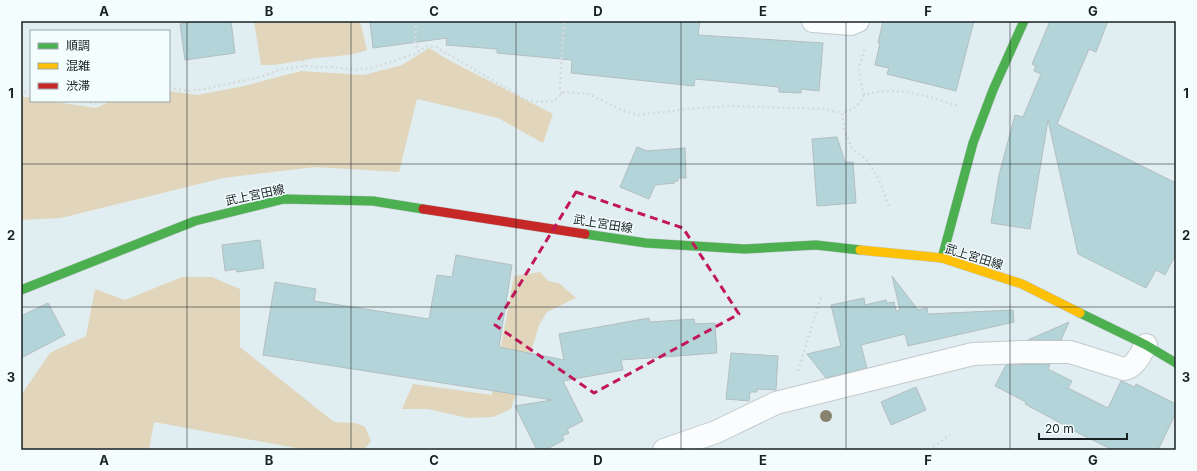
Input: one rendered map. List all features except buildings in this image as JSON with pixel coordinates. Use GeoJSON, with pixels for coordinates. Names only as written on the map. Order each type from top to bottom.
{"type":"FeatureCollection","features":[{"type":"Feature","properties":{"kind":"main road"},"geometry":{"type":"LineString","coordinates":[[942,258],[951,232],[968,160],[988,104],[1024,21]]}},
{"type":"Feature","properties":{"kind":"main road","name":"武上宮田線"},"geometry":{"type":"LineString","coordinates":[[21,290],[195,221],[284,199],[373,201],[646,243],[744,249],[816,245],[942,258],[1022,284],[1146,345],[1176,363]]}},
{"type":"Feature","properties":{"kind":"street"},"geometry":{"type":"LineString","coordinates":[[813,21],[851,24],[858,21]]}},
{"type":"Feature","properties":{"kind":"street"},"geometry":{"type":"LineString","coordinates":[[664,450],[716,432],[776,403],[973,354],[1070,352],[1119,368],[1128,369],[1132,366],[1146,345]]}},
{"type":"Feature","properties":{"kind":"path"},"geometry":{"type":"LineString","coordinates":[[416,21],[415,43],[419,51]]}},
{"type":"Feature","properties":{"kind":"path"},"geometry":{"type":"LineString","coordinates":[[562,94],[560,88],[564,21]]}},
{"type":"Feature","properties":{"kind":"path"},"geometry":{"type":"LineString","coordinates":[[170,88],[189,91],[204,89],[260,77],[282,69],[305,66],[334,67],[353,70],[371,68],[415,54],[426,46],[436,47],[526,100],[539,102],[554,101],[564,92],[589,94],[621,110],[638,115],[734,106],[824,109],[842,113],[857,107],[864,95],[859,68],[864,57],[866,42]]}},
{"type":"Feature","properties":{"kind":"path"},"geometry":{"type":"LineString","coordinates":[[303,60],[305,66]]}},
{"type":"Feature","properties":{"kind":"path"},"geometry":{"type":"LineString","coordinates":[[21,88],[24,92],[30,94]]}},
{"type":"Feature","properties":{"kind":"path"},"geometry":{"type":"LineString","coordinates":[[864,95],[889,90],[902,91],[922,95],[964,108]]}},
{"type":"Feature","properties":{"kind":"path"},"geometry":{"type":"LineString","coordinates":[[89,102],[98,104],[101,102]]}},
{"type":"Feature","properties":{"kind":"path"},"geometry":{"type":"LineString","coordinates":[[842,113],[844,130],[852,148],[868,161],[879,180],[889,206]]}},
{"type":"Feature","properties":{"kind":"path"},"geometry":{"type":"LineString","coordinates":[[789,400],[821,297]]}},
{"type":"Feature","properties":{"kind":"path"},"geometry":{"type":"LineString","coordinates":[[929,450],[950,435]]}},
{"type":"Feature","properties":{"kind":"highlighted area"},"geometry":{"type":"Polygon","coordinates":[[[576,192],[683,228],[739,314],[594,393],[495,325],[576,192]]]}},
{"type":"Feature","properties":{"kind":"shaded area"},"geometry":{"type":"Polygon","coordinates":[[[254,21],[360,21],[367,50],[349,55],[310,59],[275,65],[261,65],[254,21]]]}},
{"type":"Feature","properties":{"kind":"shaded area"},"geometry":{"type":"Polygon","coordinates":[[[429,48],[447,59],[553,114],[543,143],[498,118],[417,99],[399,172],[315,167],[223,178],[61,218],[21,220],[21,96],[30,98],[30,102],[56,102],[96,108],[109,102],[170,102],[170,91],[197,95],[244,86],[301,71],[364,75],[402,65],[429,48]]]}},
{"type":"Feature","properties":{"kind":"shaded area"},"geometry":{"type":"Polygon","coordinates":[[[540,272],[548,281],[559,283],[576,298],[547,312],[539,325],[525,372],[511,409],[493,417],[468,418],[428,409],[402,409],[413,384],[492,395],[514,276],[540,272]]]}},
{"type":"Feature","properties":{"kind":"shaded area"},"geometry":{"type":"Polygon","coordinates":[[[182,277],[212,277],[240,289],[240,347],[334,422],[355,423],[365,427],[371,441],[364,450],[307,450],[154,422],[149,450],[21,450],[21,395],[50,353],[86,336],[95,289],[125,300],[182,277]]]}},
{"type":"Feature","properties":{"kind":"traffic: fast"},"geometry":{"type":"LineString","coordinates":[[942,258],[973,143],[993,90],[1024,21]]}},
{"type":"Feature","properties":{"kind":"traffic: fast"},"geometry":{"type":"LineString","coordinates":[[21,290],[195,221],[284,199],[373,201],[423,209]]}},
{"type":"Feature","properties":{"kind":"traffic: fast"},"geometry":{"type":"LineString","coordinates":[[585,234],[646,243],[744,249],[816,245],[860,250]]}},
{"type":"Feature","properties":{"kind":"traffic: fast"},"geometry":{"type":"LineString","coordinates":[[1080,313],[1146,345],[1176,363]]}},
{"type":"Feature","properties":{"kind":"traffic: slow"},"geometry":{"type":"LineString","coordinates":[[860,250],[942,258],[1022,284],[1080,313]]}},
{"type":"Feature","properties":{"kind":"traffic: jam"},"geometry":{"type":"LineString","coordinates":[[423,209],[585,234]]}}]}
